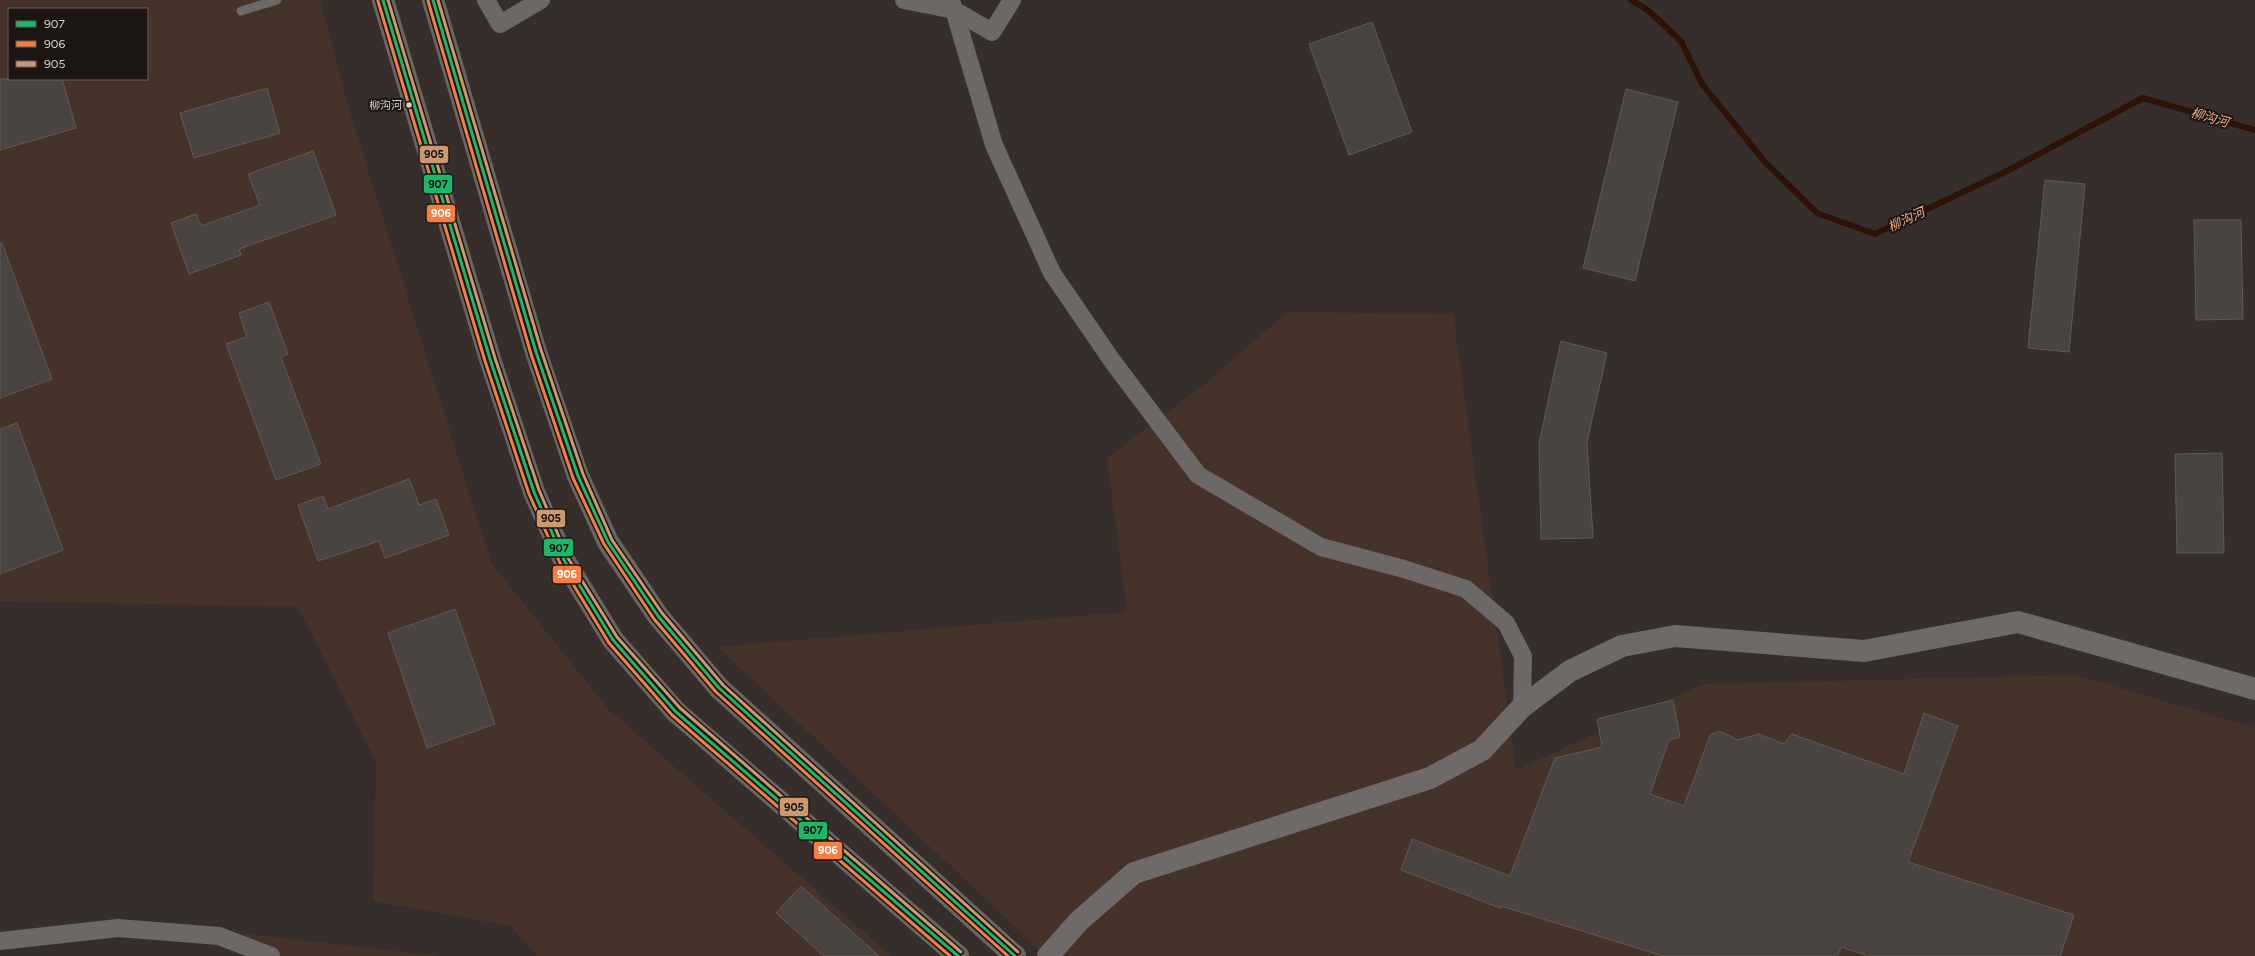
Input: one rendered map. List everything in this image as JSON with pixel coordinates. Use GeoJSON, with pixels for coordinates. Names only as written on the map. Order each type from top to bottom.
{"type":"FeatureCollection","features":[{"type":"Feature","properties":{"kind":"highway"},"geometry":{"type":"LineString","coordinates":[[383,0],[490,359],[534,492],[568,566],[613,640],[676,712],[958,956]]}},
{"type":"Feature","properties":{"kind":"highway"},"geometry":{"type":"LineString","coordinates":[[433,0],[536,352],[578,476],[608,542],[658,616],[719,688],[1015,956]]}},
{"type":"Feature","properties":{"kind":"street"},"geometry":{"type":"LineString","coordinates":[[486,0],[500,24],[541,0]]}},
{"type":"Feature","properties":{"kind":"street"},"geometry":{"type":"LineString","coordinates":[[904,0],[952,5],[992,32],[1012,0]]}},
{"type":"Feature","properties":{"kind":"street"},"geometry":{"type":"LineString","coordinates":[[952,5],[994,145],[1052,273],[1118,368],[1198,475],[1321,546],[1466,588],[1506,623],[1523,656],[1522,707]]}},
{"type":"Feature","properties":{"kind":"street"},"geometry":{"type":"LineString","coordinates":[[1048,956],[1079,921],[1134,873],[1430,778],[1482,750],[1522,707],[1570,671],[1622,646],[1675,636],[1864,651],[2018,622],[2255,689]]}},
{"type":"Feature","properties":{"kind":"street"},"geometry":{"type":"LineString","coordinates":[[0,941],[118,928],[219,936],[271,956]]}},
{"type":"Feature","properties":{"kind":"lane"},"geometry":{"type":"LineString","coordinates":[[241,12],[277,0]]}},
{"type":"Feature","properties":{"kind":"shaded area"},"geometry":{"type":"Polygon","coordinates":[[[0,0],[320,0],[350,112],[491,563],[607,708],[891,956],[537,956],[511,926],[373,901],[376,762],[298,607],[0,601],[0,0]]]}},
{"type":"Feature","properties":{"kind":"shaded area"},"geometry":{"type":"Polygon","coordinates":[[[1287,312],[1453,314],[1516,770],[1703,684],[2076,675],[2255,728],[2255,956],[1046,956],[718,647],[1127,612],[1107,458],[1211,379],[1287,312]]]}},
{"type":"Feature","properties":{"kind":"shaded area"},"geometry":{"type":"Polygon","coordinates":[[[238,933],[439,956],[243,956],[238,933]]]}},
{"type":"Feature","properties":{"kind":"building"},"geometry":{"type":"Polygon","coordinates":[[[1372,22],[1412,132],[1349,155],[1309,44],[1372,22]]]}},
{"type":"Feature","properties":{"kind":"building"},"geometry":{"type":"Polygon","coordinates":[[[0,79],[62,80],[76,128],[0,150],[0,79]]]}},
{"type":"Feature","properties":{"kind":"building"},"geometry":{"type":"Polygon","coordinates":[[[267,88],[280,133],[194,158],[180,113],[267,88]]]}},
{"type":"Feature","properties":{"kind":"building"},"geometry":{"type":"Polygon","coordinates":[[[1626,89],[1678,102],[1635,281],[1583,268],[1626,89]]]}},
{"type":"Feature","properties":{"kind":"building"},"geometry":{"type":"Polygon","coordinates":[[[313,151],[336,215],[239,249],[241,255],[189,274],[171,223],[196,214],[201,226],[260,205],[248,174],[313,151]]]}},
{"type":"Feature","properties":{"kind":"building"},"geometry":{"type":"Polygon","coordinates":[[[2045,180],[2085,184],[2069,352],[2028,348],[2045,180]]]}},
{"type":"Feature","properties":{"kind":"building"},"geometry":{"type":"Polygon","coordinates":[[[2194,220],[2241,220],[2243,319],[2196,320],[2194,220]]]}},
{"type":"Feature","properties":{"kind":"building"},"geometry":{"type":"Polygon","coordinates":[[[0,243],[2,243],[52,379],[0,398],[0,243]]]}},
{"type":"Feature","properties":{"kind":"building"},"geometry":{"type":"Polygon","coordinates":[[[269,302],[288,354],[281,357],[321,464],[276,480],[226,344],[247,337],[239,313],[269,302]]]}},
{"type":"Feature","properties":{"kind":"building"},"geometry":{"type":"Polygon","coordinates":[[[1561,341],[1607,353],[1587,442],[1593,538],[1541,539],[1539,443],[1561,341]]]}},
{"type":"Feature","properties":{"kind":"building"},"geometry":{"type":"Polygon","coordinates":[[[17,423],[63,550],[0,574],[0,429],[17,423]]]}},
{"type":"Feature","properties":{"kind":"building"},"geometry":{"type":"Polygon","coordinates":[[[2222,453],[2224,553],[2177,553],[2175,454],[2222,453]]]}},
{"type":"Feature","properties":{"kind":"building"},"geometry":{"type":"Polygon","coordinates":[[[409,479],[419,505],[436,499],[449,535],[385,558],[379,541],[318,561],[298,505],[323,496],[328,509],[409,479]]]}},
{"type":"Feature","properties":{"kind":"building"},"geometry":{"type":"Polygon","coordinates":[[[455,609],[495,724],[427,748],[388,633],[455,609]]]}},
{"type":"Feature","properties":{"kind":"building"},"geometry":{"type":"Polygon","coordinates":[[[1673,700],[1680,737],[1669,740],[1650,794],[1684,806],[1710,735],[1719,731],[1738,740],[1759,734],[1784,744],[1792,734],[1904,774],[1924,713],[1958,726],[1908,862],[2074,915],[2060,956],[1869,956],[1841,947],[1838,956],[1663,956],[1501,906],[1500,908],[1401,870],[1412,839],[1510,876],[1555,758],[1602,747],[1597,719],[1673,700]]]}},
{"type":"Feature","properties":{"kind":"building"},"geometry":{"type":"Polygon","coordinates":[[[801,886],[879,956],[824,956],[776,913],[801,886]]]}},
{"type":"Feature","properties":{"kind":"waterway","name":"柳沟河"},"geometry":{"type":"LineString","coordinates":[[1631,0],[1649,11],[1681,41],[1702,84],[1765,162],[1817,213],[1875,234],[2009,170],[2143,98],[2255,130]]}},
{"type":"Feature","properties":{"kind":"transit line","name":"907"},"geometry":{"type":"LineString","coordinates":[[383,0],[490,359],[534,492],[564,560],[613,640],[676,712],[958,956]]}},
{"type":"Feature","properties":{"kind":"transit line","name":"905"},"geometry":{"type":"LineString","coordinates":[[388,0],[495,358],[539,490],[568,558],[617,637],[680,708],[961,952]]}},
{"type":"Feature","properties":{"kind":"transit line","name":"907"},"geometry":{"type":"LineString","coordinates":[[433,0],[536,352],[578,476],[608,542],[658,616],[719,688],[1015,956]]}},
{"type":"Feature","properties":{"kind":"transit line","name":"905"},"geometry":{"type":"LineString","coordinates":[[438,0],[541,350],[583,474],[612,540],[662,613],[723,685],[1018,952]]}},
{"type":"Feature","properties":{"kind":"transit line","name":"906"},"geometry":{"type":"LineString","coordinates":[[378,1],[485,361],[529,494],[560,563],[609,643],[672,715],[950,956]]}},
{"type":"Feature","properties":{"kind":"transit line","name":"906"},"geometry":{"type":"LineString","coordinates":[[428,1],[531,354],[573,478],[604,544],[654,619],[716,692],[1008,956]]}},
{"type":"Feature","properties":{"kind":"place","name":"柳沟河"},"geometry":{"type":"Point","coordinates":[409,105]}}]}
